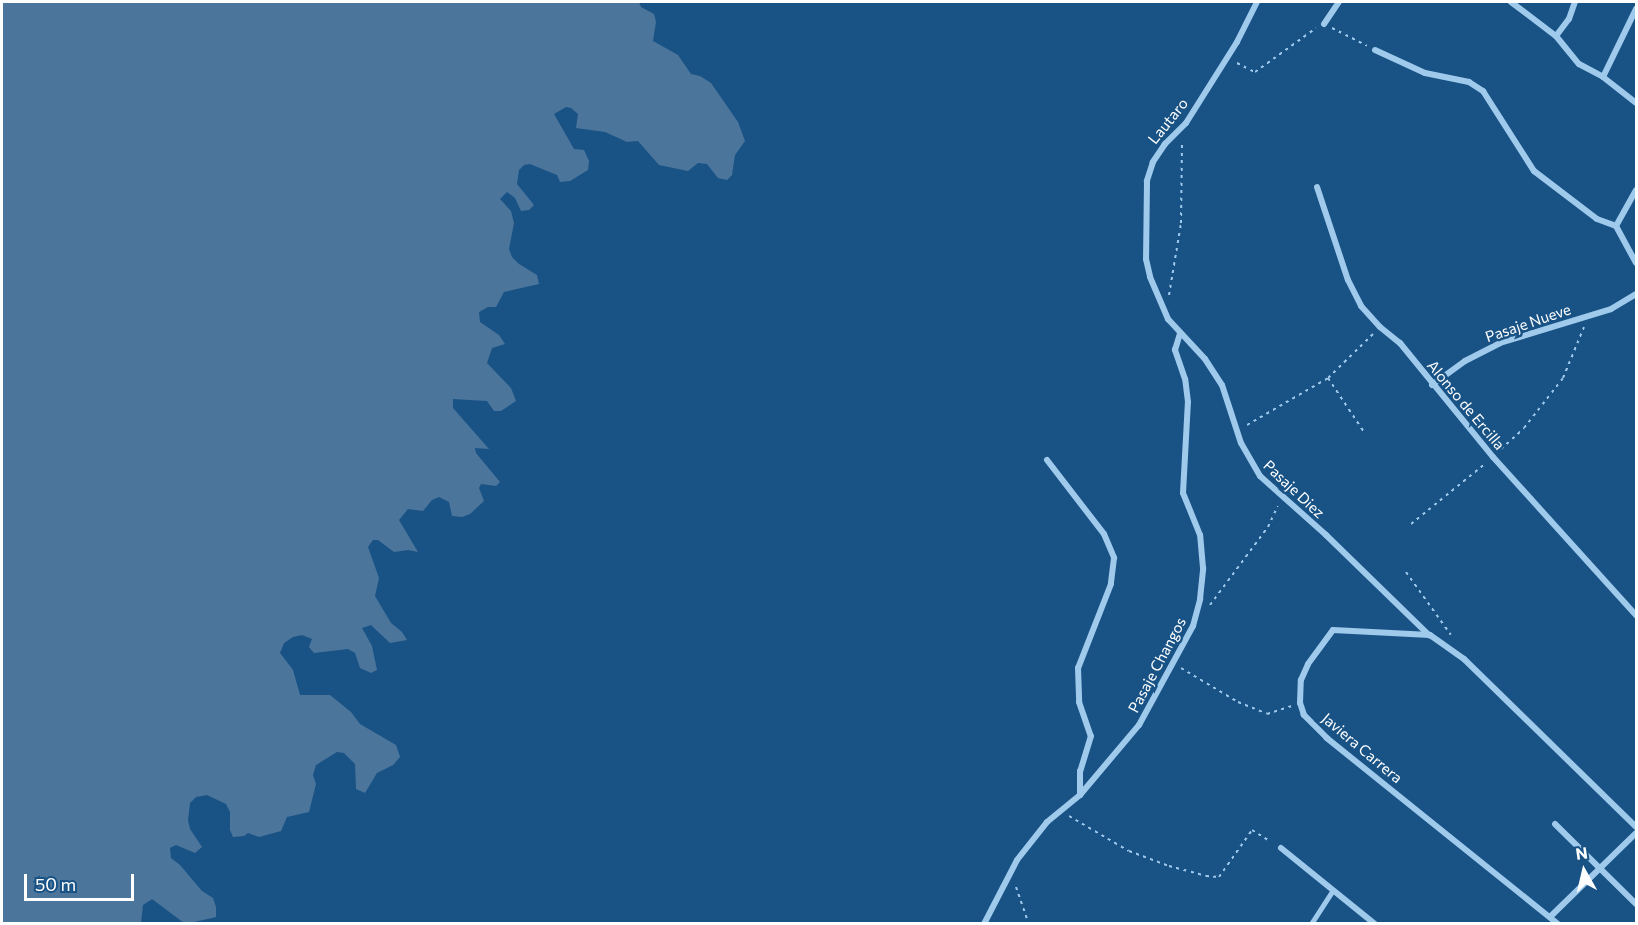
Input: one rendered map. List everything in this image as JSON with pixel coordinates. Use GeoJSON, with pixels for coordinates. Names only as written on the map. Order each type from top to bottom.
{"type":"FeatureCollection","features":[{"type":"Feature","properties":{"kind":"street","name":"Lautaro"},"geometry":{"type":"LineString","coordinates":[[1180,334],[1168,319],[1156,295],[1146,259],[1147,181],[1158,152],[1186,123],[1247,25],[1257,2]]}},
{"type":"Feature","properties":{"kind":"street"},"geometry":{"type":"LineString","coordinates":[[1324,24],[1339,2]]}},
{"type":"Feature","properties":{"kind":"street"},"geometry":{"type":"LineString","coordinates":[[1511,2],[1556,36],[1579,64],[1603,77],[1636,103]]}},
{"type":"Feature","properties":{"kind":"street"},"geometry":{"type":"LineString","coordinates":[[1556,36],[1569,19],[1575,2]]}},
{"type":"Feature","properties":{"kind":"street"},"geometry":{"type":"LineString","coordinates":[[1603,77],[1636,9]]}},
{"type":"Feature","properties":{"kind":"street"},"geometry":{"type":"LineString","coordinates":[[1375,51],[1425,73],[1476,86],[1490,99],[1510,136],[1534,171],[1597,219],[1616,226],[1636,263]]}},
{"type":"Feature","properties":{"kind":"street","name":"Alonso de Ercilla"},"geometry":{"type":"LineString","coordinates":[[1317,187],[1353,294],[1380,327],[1400,343],[1493,457],[1636,615]]}},
{"type":"Feature","properties":{"kind":"street"},"geometry":{"type":"LineString","coordinates":[[1616,226],[1636,190]]}},
{"type":"Feature","properties":{"kind":"street","name":"Pasaje Nueve"},"geometry":{"type":"LineString","coordinates":[[1432,385],[1465,361],[1500,343],[1611,309],[1636,294]]}},
{"type":"Feature","properties":{"kind":"street","name":"Pasaje Diez"},"geometry":{"type":"LineString","coordinates":[[1180,334],[1205,359],[1218,378],[1229,400],[1237,431],[1252,466],[1282,497],[1326,535],[1430,635]]}},
{"type":"Feature","properties":{"kind":"street","name":"Pasaje Changos"},"geometry":{"type":"LineString","coordinates":[[984,924],[1017,860],[1047,822],[1080,795],[1139,725],[1174,664],[1197,612],[1203,568],[1200,535],[1183,493],[1188,402],[1185,379],[1175,350],[1180,334]]}},
{"type":"Feature","properties":{"kind":"street"},"geometry":{"type":"LineString","coordinates":[[1047,460],[1104,534],[1114,558],[1111,584],[1078,668],[1079,702],[1091,736],[1080,771],[1080,795]]}},
{"type":"Feature","properties":{"kind":"street"},"geometry":{"type":"LineString","coordinates":[[1300,703],[1301,680],[1333,630],[1430,635],[1464,659],[1636,828]]}},
{"type":"Feature","properties":{"kind":"street","name":"Javiera Carrera"},"geometry":{"type":"LineString","coordinates":[[1300,703],[1304,715],[1327,738],[1551,916],[1558,924]]}},
{"type":"Feature","properties":{"kind":"street"},"geometry":{"type":"LineString","coordinates":[[1555,824],[1636,904]]}},
{"type":"Feature","properties":{"kind":"street"},"geometry":{"type":"LineString","coordinates":[[1551,916],[1636,833]]}},
{"type":"Feature","properties":{"kind":"street"},"geometry":{"type":"LineString","coordinates":[[1281,848],[1375,924]]}},
{"type":"Feature","properties":{"kind":"lane"},"geometry":{"type":"LineString","coordinates":[[1311,924],[1333,890]]}},
{"type":"Feature","properties":{"kind":"path"},"geometry":{"type":"LineString","coordinates":[[1226,58],[1255,72],[1289,50],[1308,32],[1324,24],[1375,51]]}},
{"type":"Feature","properties":{"kind":"path"},"geometry":{"type":"LineString","coordinates":[[1168,319],[1172,267],[1180,223],[1180,157],[1186,123]]}},
{"type":"Feature","properties":{"kind":"path"},"geometry":{"type":"LineString","coordinates":[[1411,524],[1493,457],[1524,428],[1563,378],[1571,354],[1582,337],[1586,316]]}},
{"type":"Feature","properties":{"kind":"path"},"geometry":{"type":"LineString","coordinates":[[1237,431],[1328,378],[1380,327]]}},
{"type":"Feature","properties":{"kind":"path"},"geometry":{"type":"LineString","coordinates":[[1328,378],[1364,432]]}},
{"type":"Feature","properties":{"kind":"path"},"geometry":{"type":"LineString","coordinates":[[1205,610],[1268,527],[1282,497]]}},
{"type":"Feature","properties":{"kind":"path"},"geometry":{"type":"LineString","coordinates":[[1406,572],[1453,640]]}},
{"type":"Feature","properties":{"kind":"path"},"geometry":{"type":"LineString","coordinates":[[1174,664],[1238,702],[1267,714],[1300,703]]}},
{"type":"Feature","properties":{"kind":"path"},"geometry":{"type":"LineString","coordinates":[[1064,813],[1129,851],[1169,867],[1206,876],[1219,877],[1252,830],[1281,848]]}},
{"type":"Feature","properties":{"kind":"path"},"geometry":{"type":"LineString","coordinates":[[1016,880],[1019,901],[1029,924]]}},
{"type":"Feature","properties":{"kind":"water"},"geometry":{"type":"Polygon","coordinates":[[[2,2],[639,2],[641,7],[654,14],[656,22],[653,41],[678,55],[691,74],[700,76],[711,83],[738,122],[745,141],[735,155],[732,175],[727,180],[718,178],[707,164],[698,163],[688,171],[659,165],[638,141],[627,142],[605,132],[576,128],[578,114],[571,108],[566,107],[554,114],[574,149],[584,150],[589,161],[588,170],[570,181],[560,182],[557,175],[530,164],[524,165],[519,170],[517,184],[534,205],[529,210],[521,211],[515,198],[507,192],[500,199],[511,211],[514,223],[509,249],[512,257],[537,275],[539,284],[504,292],[496,307],[488,307],[479,312],[480,322],[499,335],[505,344],[492,348],[487,363],[511,388],[516,401],[501,411],[494,411],[487,401],[453,399],[453,408],[489,449],[475,448],[476,453],[500,482],[496,486],[481,484],[479,488],[484,501],[470,514],[462,517],[452,516],[449,502],[439,497],[432,500],[423,511],[408,509],[399,520],[418,552],[408,550],[394,552],[378,540],[373,540],[368,547],[379,578],[375,596],[391,623],[402,632],[407,640],[390,643],[371,625],[362,628],[372,646],[377,670],[371,673],[360,668],[355,653],[348,649],[314,653],[309,647],[312,639],[302,635],[293,637],[284,643],[280,653],[293,670],[300,695],[330,695],[351,712],[360,724],[396,745],[400,757],[393,765],[377,773],[365,793],[356,789],[355,764],[344,753],[337,752],[316,765],[313,775],[316,784],[309,812],[287,817],[281,831],[259,837],[248,833],[244,836],[233,837],[230,830],[230,812],[226,804],[207,795],[196,797],[190,803],[188,820],[190,829],[202,847],[195,853],[176,845],[170,848],[171,858],[202,891],[213,898],[216,917],[190,923],[184,923],[152,899],[143,905],[141,923],[2,923],[2,2]]]}}]}
